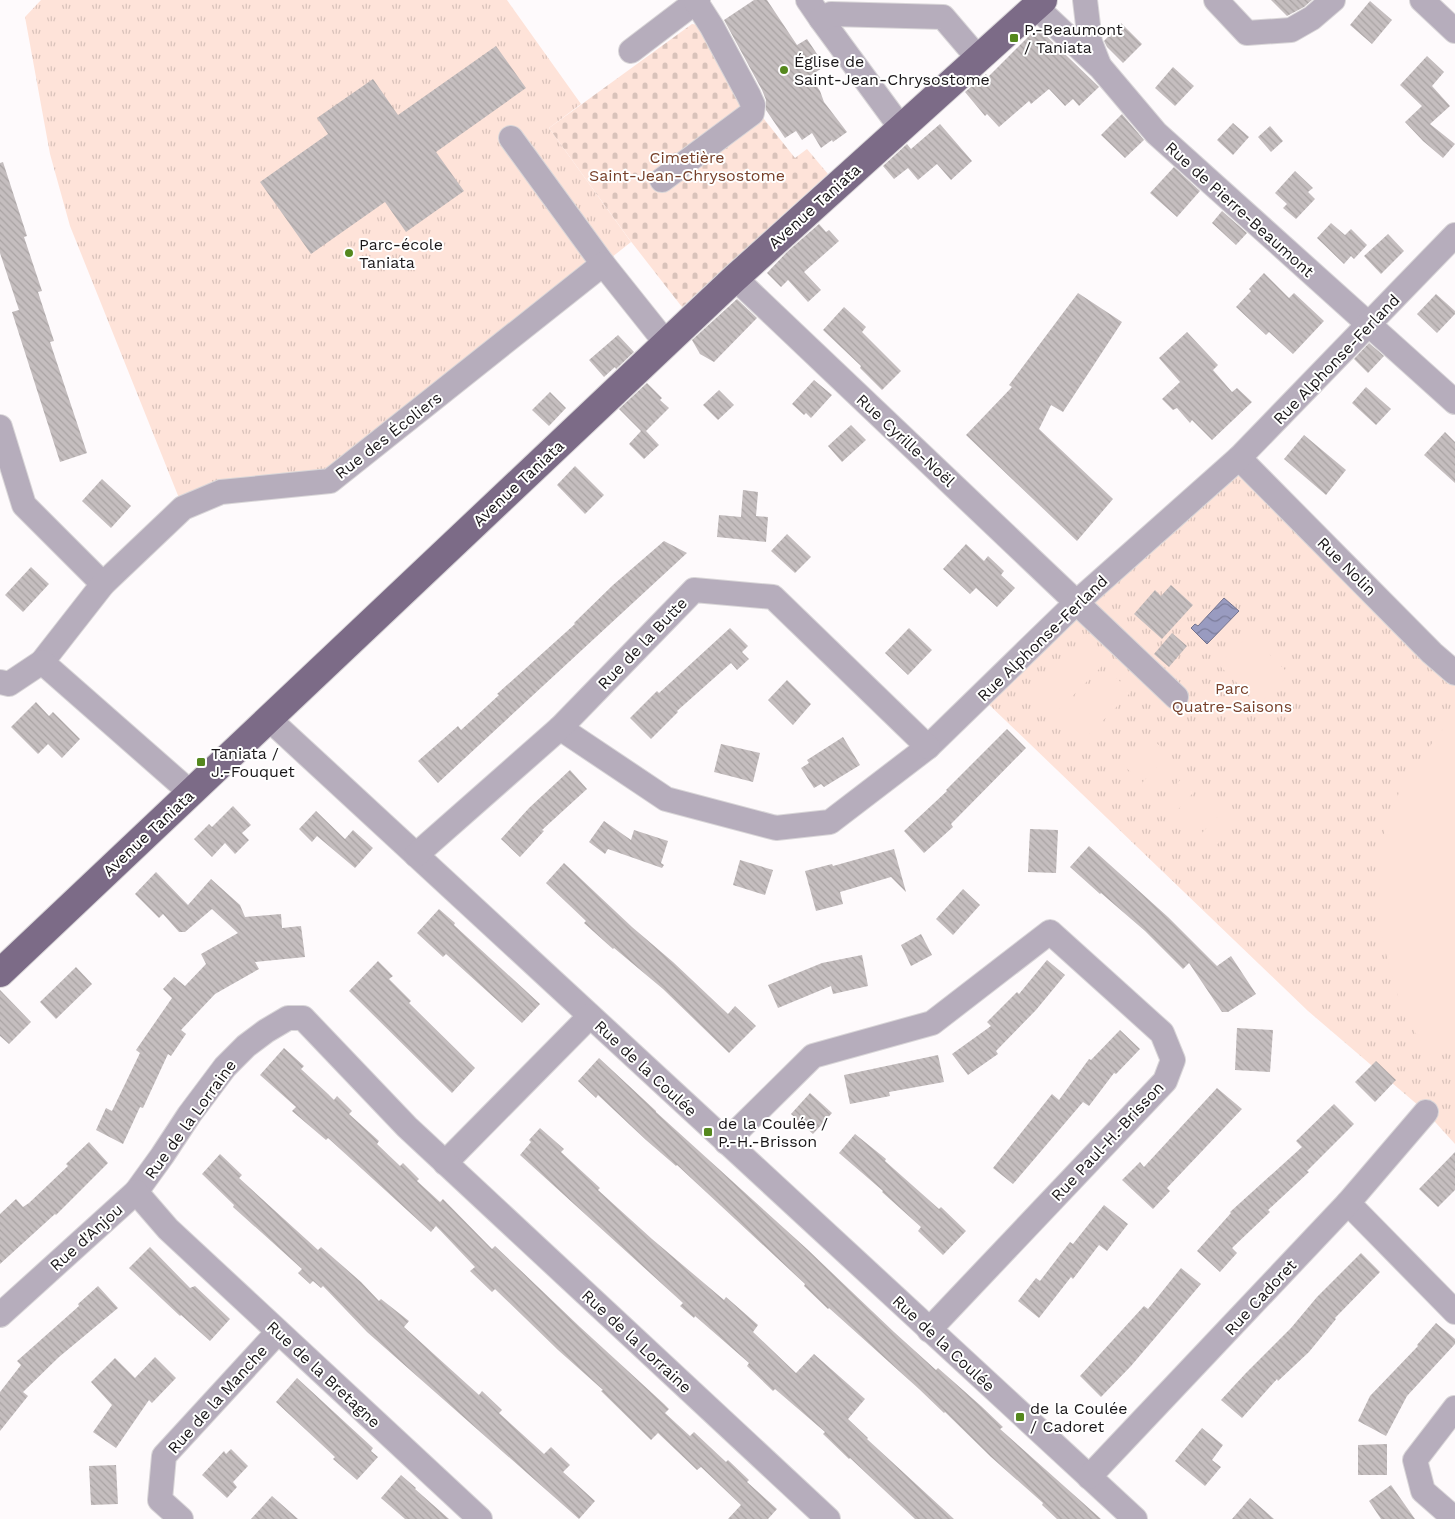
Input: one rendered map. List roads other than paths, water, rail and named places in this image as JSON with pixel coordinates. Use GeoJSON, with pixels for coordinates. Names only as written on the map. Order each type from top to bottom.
{"type":"FeatureCollection","features":[{"type":"Feature","properties":{"kind":"main road","name":"Avenue Taniata"},"geometry":{"type":"LineString","coordinates":[[0,973],[735,278],[978,58],[1036,2]]}},
{"type":"Feature","properties":{"kind":"street"},"geometry":{"type":"LineString","coordinates":[[1085,0],[1090,42],[1101,68]]}},
{"type":"Feature","properties":{"kind":"street"},"geometry":{"type":"LineString","coordinates":[[1216,0],[1247,33],[1291,30],[1312,18],[1333,0]]}},
{"type":"Feature","properties":{"kind":"street"},"geometry":{"type":"LineString","coordinates":[[1422,0],[1455,31]]}},
{"type":"Feature","properties":{"kind":"street"},"geometry":{"type":"LineString","coordinates":[[631,52],[697,1],[733,64],[753,108],[752,113],[662,180]]}},
{"type":"Feature","properties":{"kind":"street","name":"Rue de Pierre-Beaumont"},"geometry":{"type":"LineString","coordinates":[[1036,2],[1101,68],[1156,133],[1455,402]]}},
{"type":"Feature","properties":{"kind":"street"},"geometry":{"type":"LineString","coordinates":[[815,10],[830,14],[943,17],[978,58]]}},
{"type":"Feature","properties":{"kind":"street"},"geometry":{"type":"LineString","coordinates":[[815,10],[901,128]]}},
{"type":"Feature","properties":{"kind":"street"},"geometry":{"type":"LineString","coordinates":[[511,138],[603,264],[666,343]]}},
{"type":"Feature","properties":{"kind":"street","name":"Rue Alphonse-Ferland"},"geometry":{"type":"LineString","coordinates":[[560,728],[666,799],[776,828],[830,822],[928,747],[1077,602],[1240,458],[1455,235]]}},
{"type":"Feature","properties":{"kind":"street","name":"Rue des Écoliers"},"geometry":{"type":"LineString","coordinates":[[0,682],[9,684],[42,662],[103,584],[182,508],[221,492],[330,481],[603,264]]}},
{"type":"Feature","properties":{"kind":"street","name":"Rue Cyrille-Noël"},"geometry":{"type":"LineString","coordinates":[[735,278],[1176,696]]}},
{"type":"Feature","properties":{"kind":"street"},"geometry":{"type":"LineString","coordinates":[[0,427],[24,505],[103,584]]}},
{"type":"Feature","properties":{"kind":"street","name":"Rue Nolin"},"geometry":{"type":"LineString","coordinates":[[1240,458],[1432,653],[1455,673]]}},
{"type":"Feature","properties":{"kind":"street","name":"Rue de la Butte"},"geometry":{"type":"LineString","coordinates":[[416,855],[560,728],[694,590],[773,597],[928,747]]}},
{"type":"Feature","properties":{"kind":"street"},"geometry":{"type":"LineString","coordinates":[[42,662],[191,792]]}},
{"type":"Feature","properties":{"kind":"street","name":"Rue de la Coulée"},"geometry":{"type":"LineString","coordinates":[[268,719],[1135,1519]]}},
{"type":"Feature","properties":{"kind":"street","name":"Rue Paul-H.-Brisson"},"geometry":{"type":"LineString","coordinates":[[726,1142],[814,1056],[932,1023],[1050,932],[1162,1033],[1173,1060],[1165,1081],[929,1330]]}},
{"type":"Feature","properties":{"kind":"street"},"geometry":{"type":"LineString","coordinates":[[445,1163],[590,1016]]}},
{"type":"Feature","properties":{"kind":"street","name":"Rue de la Lorraine"},"geometry":{"type":"LineString","coordinates":[[136,1192],[225,1067],[246,1046],[266,1031],[288,1018],[303,1018],[407,1127],[828,1519]]}},
{"type":"Feature","properties":{"kind":"street","name":"Rue Cadoret"},"geometry":{"type":"LineString","coordinates":[[1090,1477],[1348,1203],[1426,1112]]}},
{"type":"Feature","properties":{"kind":"street","name":"Rue d'Anjou"},"geometry":{"type":"LineString","coordinates":[[0,1314],[136,1192],[168,1229]]}},
{"type":"Feature","properties":{"kind":"street"},"geometry":{"type":"LineString","coordinates":[[1348,1203],[1455,1312]]}},
{"type":"Feature","properties":{"kind":"street","name":"Rue de la Bretagne"},"geometry":{"type":"LineString","coordinates":[[168,1229],[480,1519]]}},
{"type":"Feature","properties":{"kind":"street","name":"Rue de la Manche"},"geometry":{"type":"LineString","coordinates":[[180,1519],[160,1500],[164,1456],[278,1332]]}},
{"type":"Feature","properties":{"kind":"street"},"geometry":{"type":"LineString","coordinates":[[1455,1408],[1415,1460],[1423,1491],[1455,1519]]}},
{"type":"Feature","properties":{"kind":"water"},"geometry":{"type":"Polygon","coordinates":[[[1224,598],[1239,611],[1207,644],[1191,628],[1195,624],[1198,626],[1224,598]]]}},
{"type":"Feature","properties":{"kind":"place","name":"P.-Beaumont / Taniata"},"geometry":{"type":"Point","coordinates":[1014,38]}},
{"type":"Feature","properties":{"kind":"place","name":"Église de Saint-Jean-Chrysostome"},"geometry":{"type":"Point","coordinates":[784,70]}},
{"type":"Feature","properties":{"kind":"place","name":"Parc-école Taniata"},"geometry":{"type":"Point","coordinates":[349,253]}},
{"type":"Feature","properties":{"kind":"place","name":"Taniata / J.-Fouquet"},"geometry":{"type":"Point","coordinates":[201,762]}},
{"type":"Feature","properties":{"kind":"place","name":"de la Coulée / P.-H.-Brisson"},"geometry":{"type":"Point","coordinates":[708,1132]}},
{"type":"Feature","properties":{"kind":"place","name":"de la Coulée / Cadoret"},"geometry":{"type":"Point","coordinates":[1020,1417]}},
{"type":"Feature","properties":{"kind":"park label","name":"Cimetière Saint-Jean-Chrysostome"},"geometry":{"type":"Point","coordinates":[687,166]}},
{"type":"Feature","properties":{"kind":"park label","name":"Parc Quatre-Saisons"},"geometry":{"type":"Point","coordinates":[1232,697]}}]}
